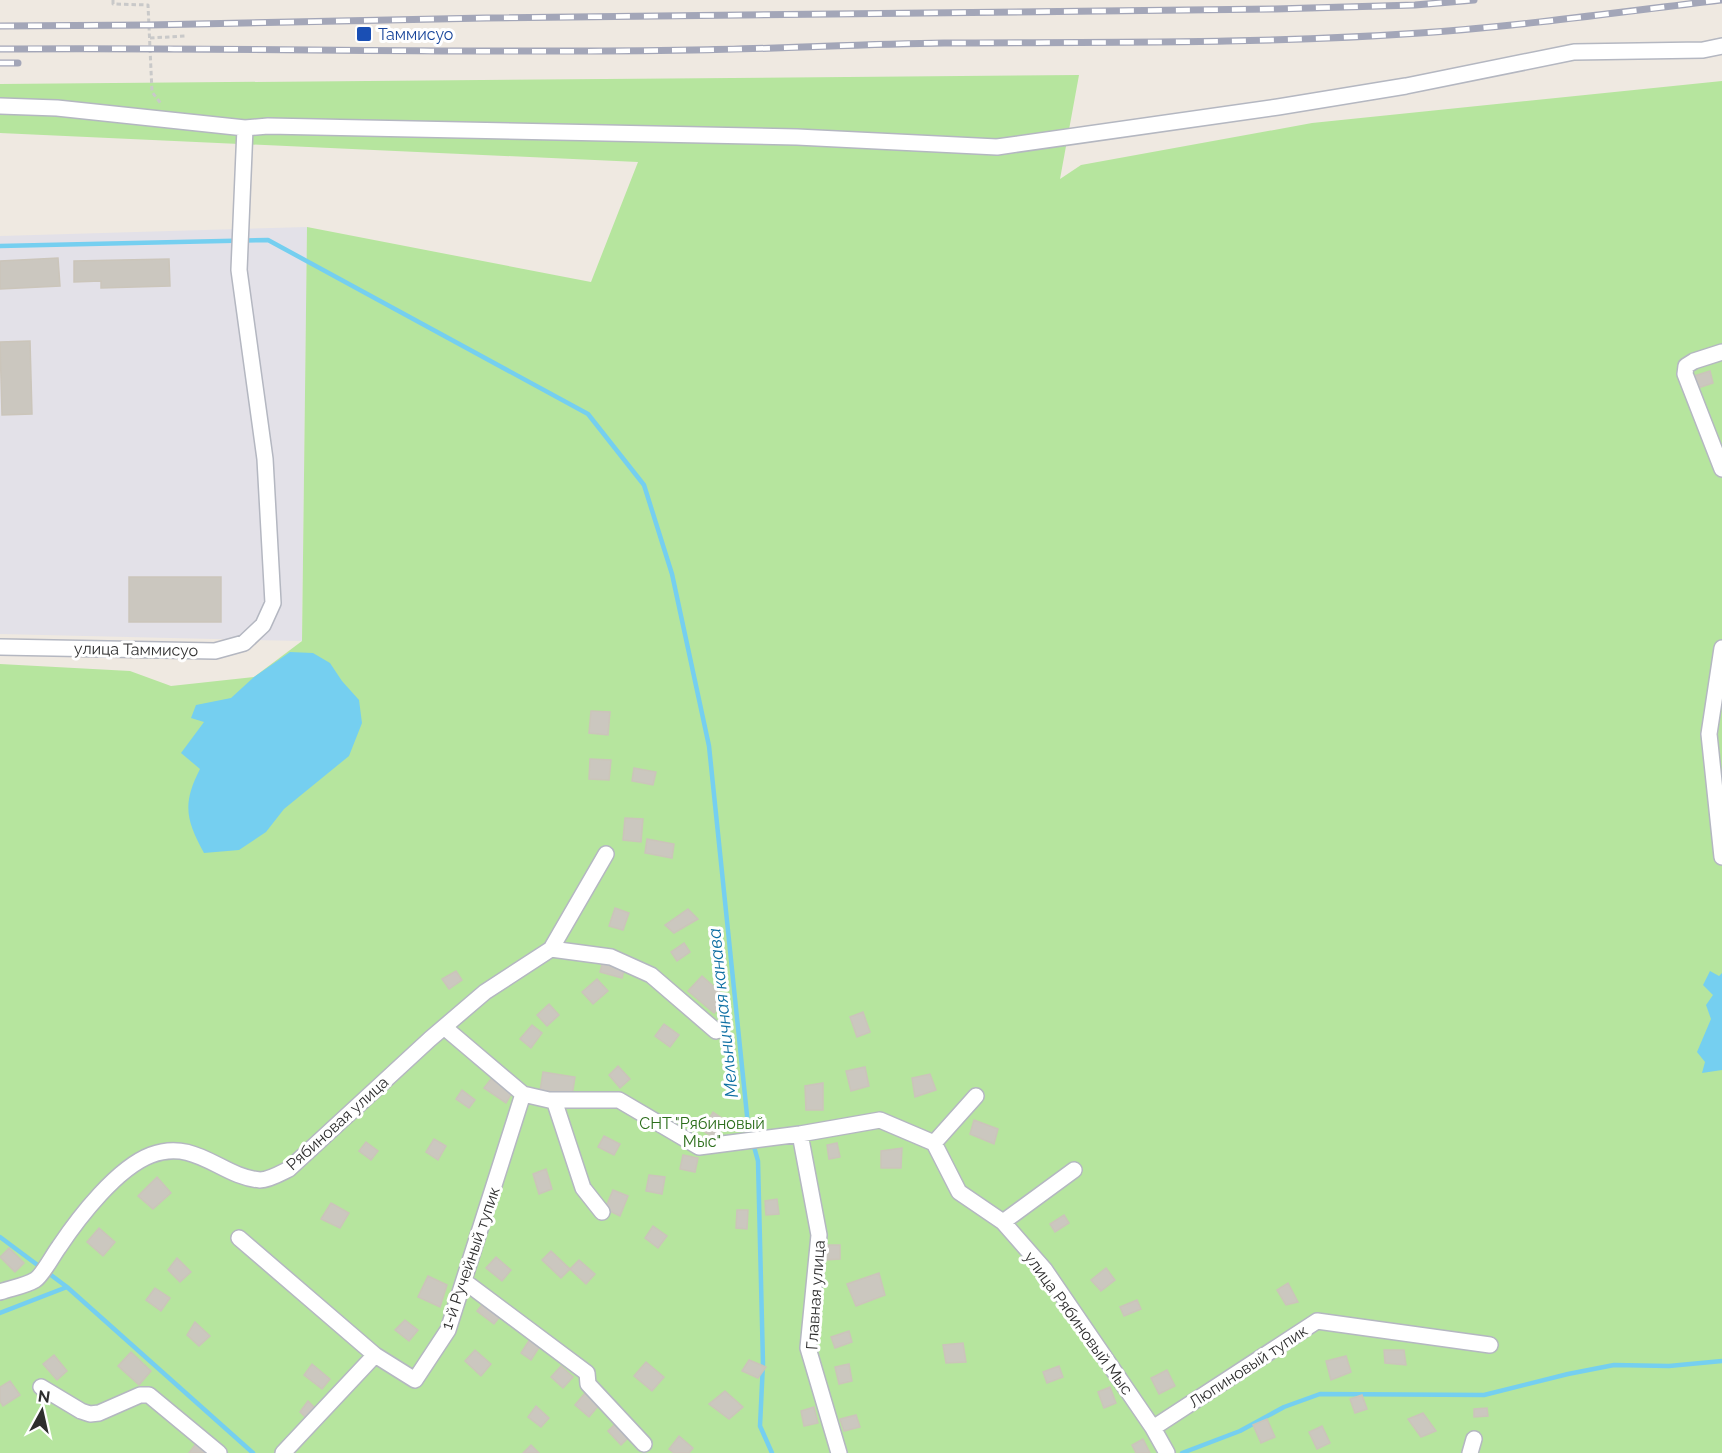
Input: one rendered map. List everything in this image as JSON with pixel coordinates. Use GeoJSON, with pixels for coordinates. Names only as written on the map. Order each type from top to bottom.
{"type":"FeatureCollection","features":[{"type":"Feature","properties":{"kind":"street"},"geometry":{"type":"LineString","coordinates":[[0,106],[57,108],[244,128],[268,126],[786,137],[998,147],[1406,86],[1574,52],[1703,50],[1722,46]]}},
{"type":"Feature","properties":{"kind":"street","name":"улица Таммисуо"},"geometry":{"type":"LineString","coordinates":[[0,647],[215,651],[244,643],[263,625],[273,603],[265,459],[240,270],[244,128]]}},
{"type":"Feature","properties":{"kind":"street"},"geometry":{"type":"LineString","coordinates":[[1721,461],[1685,374],[1686,366],[1694,361],[1722,352]]}},
{"type":"Feature","properties":{"kind":"street"},"geometry":{"type":"LineString","coordinates":[[1722,648],[1717,716],[1709,734],[1722,855]]}},
{"type":"Feature","properties":{"kind":"street","name":"Рябиновая улица"},"geometry":{"type":"LineString","coordinates":[[0,1292],[36,1280],[68,1234],[115,1179],[132,1165],[153,1154],[175,1151],[197,1154],[243,1176],[262,1180],[290,1169],[484,992],[551,949],[606,854]]}},
{"type":"Feature","properties":{"kind":"street"},"geometry":{"type":"LineString","coordinates":[[551,949],[611,957],[651,975],[716,1031]]}},
{"type":"Feature","properties":{"kind":"street"},"geometry":{"type":"LineString","coordinates":[[444,1027],[523,1094],[554,1100],[619,1100],[699,1147],[800,1134],[880,1120],[934,1143],[976,1096]]}},
{"type":"Feature","properties":{"kind":"street","name":"1-й Ручейный тупик"},"geometry":{"type":"LineString","coordinates":[[375,1355],[414,1380],[448,1330],[523,1094]]}},
{"type":"Feature","properties":{"kind":"street"},"geometry":{"type":"LineString","coordinates":[[554,1100],[583,1188],[602,1212]]}},
{"type":"Feature","properties":{"kind":"street","name":"Главная улица"},"geometry":{"type":"LineString","coordinates":[[800,1134],[819,1235],[808,1348],[839,1453]]}},
{"type":"Feature","properties":{"kind":"street","name":"улица Рябиновый Мыс"},"geometry":{"type":"LineString","coordinates":[[934,1143],[959,1192],[1003,1222],[1045,1270],[1153,1428],[1167,1453]]}},
{"type":"Feature","properties":{"kind":"street"},"geometry":{"type":"LineString","coordinates":[[1003,1222],[1074,1170]]}},
{"type":"Feature","properties":{"kind":"street"},"geometry":{"type":"LineString","coordinates":[[239,1238],[375,1355],[283,1453]]}},
{"type":"Feature","properties":{"kind":"street"},"geometry":{"type":"LineString","coordinates":[[464,1281],[587,1373],[588,1384],[644,1444]]}},
{"type":"Feature","properties":{"kind":"street","name":"Люпиновый тупик"},"geometry":{"type":"LineString","coordinates":[[1153,1428],[1317,1321],[1490,1345]]}},
{"type":"Feature","properties":{"kind":"street"},"geometry":{"type":"LineString","coordinates":[[41,1386],[81,1411],[90,1414],[99,1413],[140,1395],[149,1395],[219,1453]]}},
{"type":"Feature","properties":{"kind":"path"},"geometry":{"type":"LineString","coordinates":[[113,0],[113,4],[148,4],[152,92],[166,111]]}},
{"type":"Feature","properties":{"kind":"path"},"geometry":{"type":"LineString","coordinates":[[150,38],[185,36]]}},
{"type":"Feature","properties":{"kind":"shaded area"},"geometry":{"type":"Polygon","coordinates":[[[307,227],[302,641],[0,634],[0,236],[307,227]]]}},
{"type":"Feature","properties":{"kind":"green space","name":"СНТ \"Рябиновый Мыс\""},"geometry":{"type":"Polygon","coordinates":[[[1079,75],[1060,179],[1081,165],[1312,123],[1722,81],[1722,1453],[0,1453],[0,664],[130,671],[171,686],[254,677],[302,641],[307,227],[591,282],[638,162],[0,133],[0,84],[1079,75]]]}},
{"type":"Feature","properties":{"kind":"water"},"geometry":{"type":"Polygon","coordinates":[[[290,652],[313,653],[330,663],[359,700],[362,723],[349,756],[284,809],[266,832],[239,850],[204,853],[193,831],[188,812],[190,792],[200,769],[181,753],[204,722],[191,718],[196,705],[231,698],[254,677],[290,652]]]}},
{"type":"Feature","properties":{"kind":"water"},"geometry":{"type":"Polygon","coordinates":[[[1710,971],[1719,976],[1722,973],[1722,1070],[1702,1073],[1705,1062],[1697,1052],[1711,1019],[1706,1005],[1713,995],[1703,985],[1710,971]]]}},
{"type":"Feature","properties":{"kind":"building"},"geometry":{"type":"Polygon","coordinates":[[[58,258],[60,286],[0,289],[0,261],[58,258]]]}},
{"type":"Feature","properties":{"kind":"building"},"geometry":{"type":"Polygon","coordinates":[[[169,259],[170,286],[101,288],[101,281],[74,282],[74,261],[169,259]]]}},
{"type":"Feature","properties":{"kind":"building"},"geometry":{"type":"Polygon","coordinates":[[[30,341],[32,414],[2,415],[0,342],[30,341]]]}},
{"type":"Feature","properties":{"kind":"building"},"geometry":{"type":"Polygon","coordinates":[[[1710,371],[1713,383],[1698,388],[1694,376],[1710,371]]]}},
{"type":"Feature","properties":{"kind":"building"},"geometry":{"type":"Polygon","coordinates":[[[129,577],[221,577],[221,622],[129,622],[129,577]]]}},
{"type":"Feature","properties":{"kind":"building"},"geometry":{"type":"Polygon","coordinates":[[[591,711],[610,712],[608,735],[589,733],[591,711]]]}},
{"type":"Feature","properties":{"kind":"building"},"geometry":{"type":"Polygon","coordinates":[[[590,759],[611,760],[609,780],[589,779],[590,759]]]}},
{"type":"Feature","properties":{"kind":"building"},"geometry":{"type":"Polygon","coordinates":[[[634,768],[656,772],[653,785],[632,781],[634,768]]]}},
{"type":"Feature","properties":{"kind":"building"},"geometry":{"type":"Polygon","coordinates":[[[625,818],[643,819],[641,842],[623,840],[625,818]]]}},
{"type":"Feature","properties":{"kind":"building"},"geometry":{"type":"Polygon","coordinates":[[[647,839],[674,844],[672,858],[645,853],[647,839]]]}},
{"type":"Feature","properties":{"kind":"building"},"geometry":{"type":"Polygon","coordinates":[[[615,908],[629,913],[623,930],[609,926],[615,908]]]}},
{"type":"Feature","properties":{"kind":"building"},"geometry":{"type":"Polygon","coordinates":[[[688,909],[698,919],[674,933],[665,925],[688,909]]]}},
{"type":"Feature","properties":{"kind":"building"},"geometry":{"type":"Polygon","coordinates":[[[684,943],[690,952],[677,961],[671,952],[684,943]]]}},
{"type":"Feature","properties":{"kind":"building"},"geometry":{"type":"Polygon","coordinates":[[[603,961],[625,967],[622,978],[600,972],[603,961]]]}},
{"type":"Feature","properties":{"kind":"building"},"geometry":{"type":"Polygon","coordinates":[[[456,971],[462,980],[449,989],[442,979],[456,971]]]}},
{"type":"Feature","properties":{"kind":"building"},"geometry":{"type":"Polygon","coordinates":[[[702,976],[727,998],[714,1013],[688,991],[702,976]]]}},
{"type":"Feature","properties":{"kind":"building"},"geometry":{"type":"Polygon","coordinates":[[[597,979],[608,991],[593,1004],[582,992],[597,979]]]}},
{"type":"Feature","properties":{"kind":"building"},"geometry":{"type":"Polygon","coordinates":[[[549,1004],[559,1015],[547,1026],[537,1015],[549,1004]]]}},
{"type":"Feature","properties":{"kind":"building"},"geometry":{"type":"Polygon","coordinates":[[[863,1012],[870,1032],[857,1037],[850,1017],[863,1012]]]}},
{"type":"Feature","properties":{"kind":"building"},"geometry":{"type":"Polygon","coordinates":[[[664,1024],[679,1035],[670,1047],[655,1036],[664,1024]]]}},
{"type":"Feature","properties":{"kind":"building"},"geometry":{"type":"Polygon","coordinates":[[[532,1025],[542,1033],[531,1048],[520,1039],[532,1025]]]}},
{"type":"Feature","properties":{"kind":"building"},"geometry":{"type":"Polygon","coordinates":[[[618,1066],[630,1079],[620,1088],[609,1075],[618,1066]]]}},
{"type":"Feature","properties":{"kind":"building"},"geometry":{"type":"Polygon","coordinates":[[[865,1067],[869,1086],[851,1091],[846,1071],[865,1067]]]}},
{"type":"Feature","properties":{"kind":"building"},"geometry":{"type":"Polygon","coordinates":[[[543,1072],[575,1077],[572,1096],[540,1091],[543,1072]]]}},
{"type":"Feature","properties":{"kind":"building"},"geometry":{"type":"Polygon","coordinates":[[[930,1074],[936,1090],[915,1097],[912,1078],[930,1074]]]}},
{"type":"Feature","properties":{"kind":"building"},"geometry":{"type":"Polygon","coordinates":[[[491,1079],[512,1093],[506,1103],[484,1088],[491,1079]]]}},
{"type":"Feature","properties":{"kind":"building"},"geometry":{"type":"Polygon","coordinates":[[[823,1083],[823,1110],[806,1110],[805,1086],[823,1083]]]}},
{"type":"Feature","properties":{"kind":"building"},"geometry":{"type":"Polygon","coordinates":[[[462,1090],[475,1100],[469,1108],[456,1099],[462,1090]]]}},
{"type":"Feature","properties":{"kind":"building"},"geometry":{"type":"Polygon","coordinates":[[[713,1112],[726,1121],[715,1139],[702,1130],[713,1112]]]}},
{"type":"Feature","properties":{"kind":"building"},"geometry":{"type":"Polygon","coordinates":[[[974,1120],[998,1129],[994,1144],[970,1134],[974,1120]]]}},
{"type":"Feature","properties":{"kind":"building"},"geometry":{"type":"Polygon","coordinates":[[[604,1136],[620,1144],[614,1155],[598,1147],[604,1136]]]}},
{"type":"Feature","properties":{"kind":"building"},"geometry":{"type":"Polygon","coordinates":[[[434,1139],[446,1146],[438,1160],[426,1152],[434,1139]]]}},
{"type":"Feature","properties":{"kind":"building"},"geometry":{"type":"Polygon","coordinates":[[[366,1142],[378,1151],[371,1160],[359,1151],[366,1142]]]}},
{"type":"Feature","properties":{"kind":"building"},"geometry":{"type":"Polygon","coordinates":[[[837,1143],[840,1157],[829,1159],[827,1145],[837,1143]]]}},
{"type":"Feature","properties":{"kind":"building"},"geometry":{"type":"Polygon","coordinates":[[[902,1148],[901,1168],[881,1168],[881,1151],[902,1148]]]}},
{"type":"Feature","properties":{"kind":"building"},"geometry":{"type":"Polygon","coordinates":[[[683,1155],[698,1158],[695,1172],[680,1169],[683,1155]]]}},
{"type":"Feature","properties":{"kind":"building"},"geometry":{"type":"Polygon","coordinates":[[[546,1169],[552,1189],[539,1194],[533,1174],[546,1169]]]}},
{"type":"Feature","properties":{"kind":"building"},"geometry":{"type":"Polygon","coordinates":[[[649,1175],[665,1177],[662,1194],[646,1191],[649,1175]]]}},
{"type":"Feature","properties":{"kind":"building"},"geometry":{"type":"Polygon","coordinates":[[[157,1177],[171,1193],[153,1209],[138,1196],[157,1177]]]}},
{"type":"Feature","properties":{"kind":"building"},"geometry":{"type":"Polygon","coordinates":[[[613,1190],[628,1196],[620,1216],[605,1209],[613,1190]]]}},
{"type":"Feature","properties":{"kind":"building"},"geometry":{"type":"Polygon","coordinates":[[[777,1199],[779,1214],[766,1215],[765,1201],[777,1199]]]}},
{"type":"Feature","properties":{"kind":"building"},"geometry":{"type":"Polygon","coordinates":[[[331,1203],[349,1213],[340,1228],[321,1219],[331,1203]]]}},
{"type":"Feature","properties":{"kind":"building"},"geometry":{"type":"Polygon","coordinates":[[[737,1210],[748,1210],[747,1229],[736,1228],[737,1210]]]}},
{"type":"Feature","properties":{"kind":"building"},"geometry":{"type":"Polygon","coordinates":[[[1064,1215],[1069,1223],[1055,1232],[1050,1224],[1064,1215]]]}},
{"type":"Feature","properties":{"kind":"building"},"geometry":{"type":"Polygon","coordinates":[[[653,1226],[667,1236],[658,1248],[645,1238],[653,1226]]]}},
{"type":"Feature","properties":{"kind":"building"},"geometry":{"type":"Polygon","coordinates":[[[99,1228],[115,1242],[103,1256],[87,1242],[99,1228]]]}},
{"type":"Feature","properties":{"kind":"building"},"geometry":{"type":"Polygon","coordinates":[[[825,1245],[840,1245],[840,1259],[825,1260],[825,1245]]]}},
{"type":"Feature","properties":{"kind":"building"},"geometry":{"type":"Polygon","coordinates":[[[9,1248],[24,1263],[15,1272],[0,1257],[9,1248]]]}},
{"type":"Feature","properties":{"kind":"building"},"geometry":{"type":"Polygon","coordinates":[[[551,1251],[570,1269],[561,1278],[542,1260],[551,1251]]]}},
{"type":"Feature","properties":{"kind":"building"},"geometry":{"type":"Polygon","coordinates":[[[496,1257],[511,1270],[502,1281],[486,1268],[496,1257]]]}},
{"type":"Feature","properties":{"kind":"building"},"geometry":{"type":"Polygon","coordinates":[[[177,1258],[191,1272],[180,1282],[168,1270],[177,1258]]]}},
{"type":"Feature","properties":{"kind":"building"},"geometry":{"type":"Polygon","coordinates":[[[579,1260],[595,1274],[586,1284],[570,1269],[579,1260]]]}},
{"type":"Feature","properties":{"kind":"building"},"geometry":{"type":"Polygon","coordinates":[[[1106,1268],[1115,1280],[1101,1291],[1091,1280],[1106,1268]]]}},
{"type":"Feature","properties":{"kind":"building"},"geometry":{"type":"Polygon","coordinates":[[[879,1273],[885,1295],[856,1306],[847,1284],[879,1273]]]}},
{"type":"Feature","properties":{"kind":"building"},"geometry":{"type":"Polygon","coordinates":[[[428,1276],[447,1285],[440,1307],[418,1297],[428,1276]]]}},
{"type":"Feature","properties":{"kind":"building"},"geometry":{"type":"Polygon","coordinates":[[[1288,1283],[1298,1302],[1286,1305],[1277,1290],[1288,1283]]]}},
{"type":"Feature","properties":{"kind":"building"},"geometry":{"type":"Polygon","coordinates":[[[155,1288],[170,1298],[161,1311],[146,1300],[155,1288]]]}},
{"type":"Feature","properties":{"kind":"building"},"geometry":{"type":"Polygon","coordinates":[[[1137,1300],[1141,1309],[1124,1316],[1120,1307],[1137,1300]]]}},
{"type":"Feature","properties":{"kind":"building"},"geometry":{"type":"Polygon","coordinates":[[[485,1301],[502,1314],[494,1324],[477,1311],[485,1301]]]}},
{"type":"Feature","properties":{"kind":"building"},"geometry":{"type":"Polygon","coordinates":[[[405,1320],[418,1330],[409,1341],[395,1330],[405,1320]]]}},
{"type":"Feature","properties":{"kind":"building"},"geometry":{"type":"Polygon","coordinates":[[[195,1322],[210,1336],[199,1346],[187,1335],[195,1322]]]}},
{"type":"Feature","properties":{"kind":"building"},"geometry":{"type":"Polygon","coordinates":[[[849,1331],[852,1342],[835,1348],[831,1337],[849,1331]]]}},
{"type":"Feature","properties":{"kind":"building"},"geometry":{"type":"Polygon","coordinates":[[[530,1339],[540,1346],[531,1360],[521,1353],[530,1339]]]}},
{"type":"Feature","properties":{"kind":"building"},"geometry":{"type":"Polygon","coordinates":[[[963,1343],[966,1362],[946,1363],[943,1345],[963,1343]]]}},
{"type":"Feature","properties":{"kind":"building"},"geometry":{"type":"Polygon","coordinates":[[[475,1350],[491,1364],[481,1376],[465,1361],[475,1350]]]}},
{"type":"Feature","properties":{"kind":"building"},"geometry":{"type":"Polygon","coordinates":[[[1384,1350],[1404,1350],[1406,1365],[1385,1363],[1384,1350]]]}},
{"type":"Feature","properties":{"kind":"building"},"geometry":{"type":"Polygon","coordinates":[[[131,1352],[151,1371],[139,1385],[118,1366],[131,1352]]]}},
{"type":"Feature","properties":{"kind":"building"},"geometry":{"type":"Polygon","coordinates":[[[54,1355],[67,1371],[57,1380],[43,1364],[54,1355]]]}},
{"type":"Feature","properties":{"kind":"building"},"geometry":{"type":"Polygon","coordinates":[[[1346,1356],[1351,1372],[1331,1380],[1326,1361],[1346,1356]]]}},
{"type":"Feature","properties":{"kind":"building"},"geometry":{"type":"Polygon","coordinates":[[[749,1360],[766,1367],[758,1378],[742,1371],[749,1360]]]}},
{"type":"Feature","properties":{"kind":"building"},"geometry":{"type":"Polygon","coordinates":[[[646,1362],[664,1377],[652,1391],[634,1376],[646,1362]]]}},
{"type":"Feature","properties":{"kind":"building"},"geometry":{"type":"Polygon","coordinates":[[[312,1364],[330,1379],[322,1389],[304,1375],[312,1364]]]}},
{"type":"Feature","properties":{"kind":"building"},"geometry":{"type":"Polygon","coordinates":[[[849,1364],[852,1381],[839,1384],[835,1367],[849,1364]]]}},
{"type":"Feature","properties":{"kind":"building"},"geometry":{"type":"Polygon","coordinates":[[[561,1366],[573,1377],[563,1388],[551,1377],[561,1366]]]}},
{"type":"Feature","properties":{"kind":"building"},"geometry":{"type":"Polygon","coordinates":[[[1059,1366],[1063,1377],[1047,1383],[1043,1372],[1059,1366]]]}},
{"type":"Feature","properties":{"kind":"building"},"geometry":{"type":"Polygon","coordinates":[[[1167,1370],[1175,1386],[1159,1394],[1151,1378],[1167,1370]]]}},
{"type":"Feature","properties":{"kind":"building"},"geometry":{"type":"Polygon","coordinates":[[[10,1381],[20,1395],[3,1406],[0,1401],[0,1387],[10,1381]]]}},
{"type":"Feature","properties":{"kind":"building"},"geometry":{"type":"Polygon","coordinates":[[[1110,1387],[1116,1403],[1104,1408],[1098,1392],[1110,1387]]]}},
{"type":"Feature","properties":{"kind":"building"},"geometry":{"type":"Polygon","coordinates":[[[725,1391],[743,1407],[729,1419],[709,1404],[725,1391]]]}},
{"type":"Feature","properties":{"kind":"building"},"geometry":{"type":"Polygon","coordinates":[[[585,1393],[599,1405],[589,1417],[575,1405],[585,1393]]]}},
{"type":"Feature","properties":{"kind":"building"},"geometry":{"type":"Polygon","coordinates":[[[1362,1395],[1367,1409],[1355,1413],[1350,1399],[1362,1395]]]}},
{"type":"Feature","properties":{"kind":"building"},"geometry":{"type":"Polygon","coordinates":[[[308,1401],[318,1411],[309,1421],[300,1412],[308,1401]]]}},
{"type":"Feature","properties":{"kind":"building"},"geometry":{"type":"Polygon","coordinates":[[[536,1406],[549,1418],[541,1427],[528,1417],[536,1406]]]}},
{"type":"Feature","properties":{"kind":"building"},"geometry":{"type":"Polygon","coordinates":[[[814,1407],[818,1423],[804,1426],[801,1411],[814,1407]]]}},
{"type":"Feature","properties":{"kind":"building"},"geometry":{"type":"Polygon","coordinates":[[[1487,1408],[1488,1416],[1474,1417],[1474,1409],[1487,1408]]]}},
{"type":"Feature","properties":{"kind":"building"},"geometry":{"type":"Polygon","coordinates":[[[1423,1413],[1436,1431],[1421,1437],[1408,1419],[1423,1413]]]}},
{"type":"Feature","properties":{"kind":"building"},"geometry":{"type":"Polygon","coordinates":[[[856,1415],[860,1427],[844,1431],[840,1419],[856,1415]]]}},
{"type":"Feature","properties":{"kind":"building"},"geometry":{"type":"Polygon","coordinates":[[[1267,1419],[1275,1437],[1261,1443],[1253,1425],[1267,1419]]]}},
{"type":"Feature","properties":{"kind":"building"},"geometry":{"type":"Polygon","coordinates":[[[618,1421],[631,1435],[621,1445],[608,1431],[618,1421]]]}},
{"type":"Feature","properties":{"kind":"building"},"geometry":{"type":"Polygon","coordinates":[[[1322,1426],[1330,1443],[1317,1449],[1309,1432],[1322,1426]]]}},
{"type":"Feature","properties":{"kind":"building"},"geometry":{"type":"Polygon","coordinates":[[[679,1436],[693,1448],[689,1453],[674,1453],[669,1449],[679,1436]]]}},
{"type":"Feature","properties":{"kind":"building"},"geometry":{"type":"Polygon","coordinates":[[[1143,1439],[1150,1453],[1136,1453],[1132,1445],[1143,1439]]]}},
{"type":"Feature","properties":{"kind":"building"},"geometry":{"type":"Polygon","coordinates":[[[197,1442],[211,1453],[189,1453],[197,1442]]]}},
{"type":"Feature","properties":{"kind":"building"},"geometry":{"type":"Polygon","coordinates":[[[531,1445],[539,1453],[523,1453],[531,1445]]]}},
{"type":"Feature","properties":{"kind":"waterway","name":"Мельничная канава"},"geometry":{"type":"LineString","coordinates":[[0,246],[268,240],[588,414],[644,485],[672,574],[709,746],[748,1125],[758,1161],[763,1363],[760,1426],[772,1453]]}},
{"type":"Feature","properties":{"kind":"waterway"},"geometry":{"type":"LineString","coordinates":[[0,1237],[67,1287],[253,1453]]}},
{"type":"Feature","properties":{"kind":"waterway"},"geometry":{"type":"LineString","coordinates":[[0,1313],[67,1287]]}},
{"type":"Feature","properties":{"kind":"waterway"},"geometry":{"type":"LineString","coordinates":[[1182,1453],[1240,1431],[1284,1407],[1320,1394],[1484,1395],[1614,1365],[1669,1366],[1722,1361]]}},
{"type":"Feature","properties":{"kind":"railway"},"geometry":{"type":"LineString","coordinates":[[0,26],[1275,9],[1415,5],[1474,0]]}},
{"type":"Feature","properties":{"kind":"railway"},"geometry":{"type":"LineString","coordinates":[[0,49],[606,51],[881,44],[1301,39],[1496,27],[1721,0]]}},
{"type":"Feature","properties":{"kind":"railway"},"geometry":{"type":"LineString","coordinates":[[0,63],[18,63]]}},
{"type":"Feature","properties":{"kind":"place","name":"Таммисуо"},"geometry":{"type":"Point","coordinates":[364,34]}}]}
